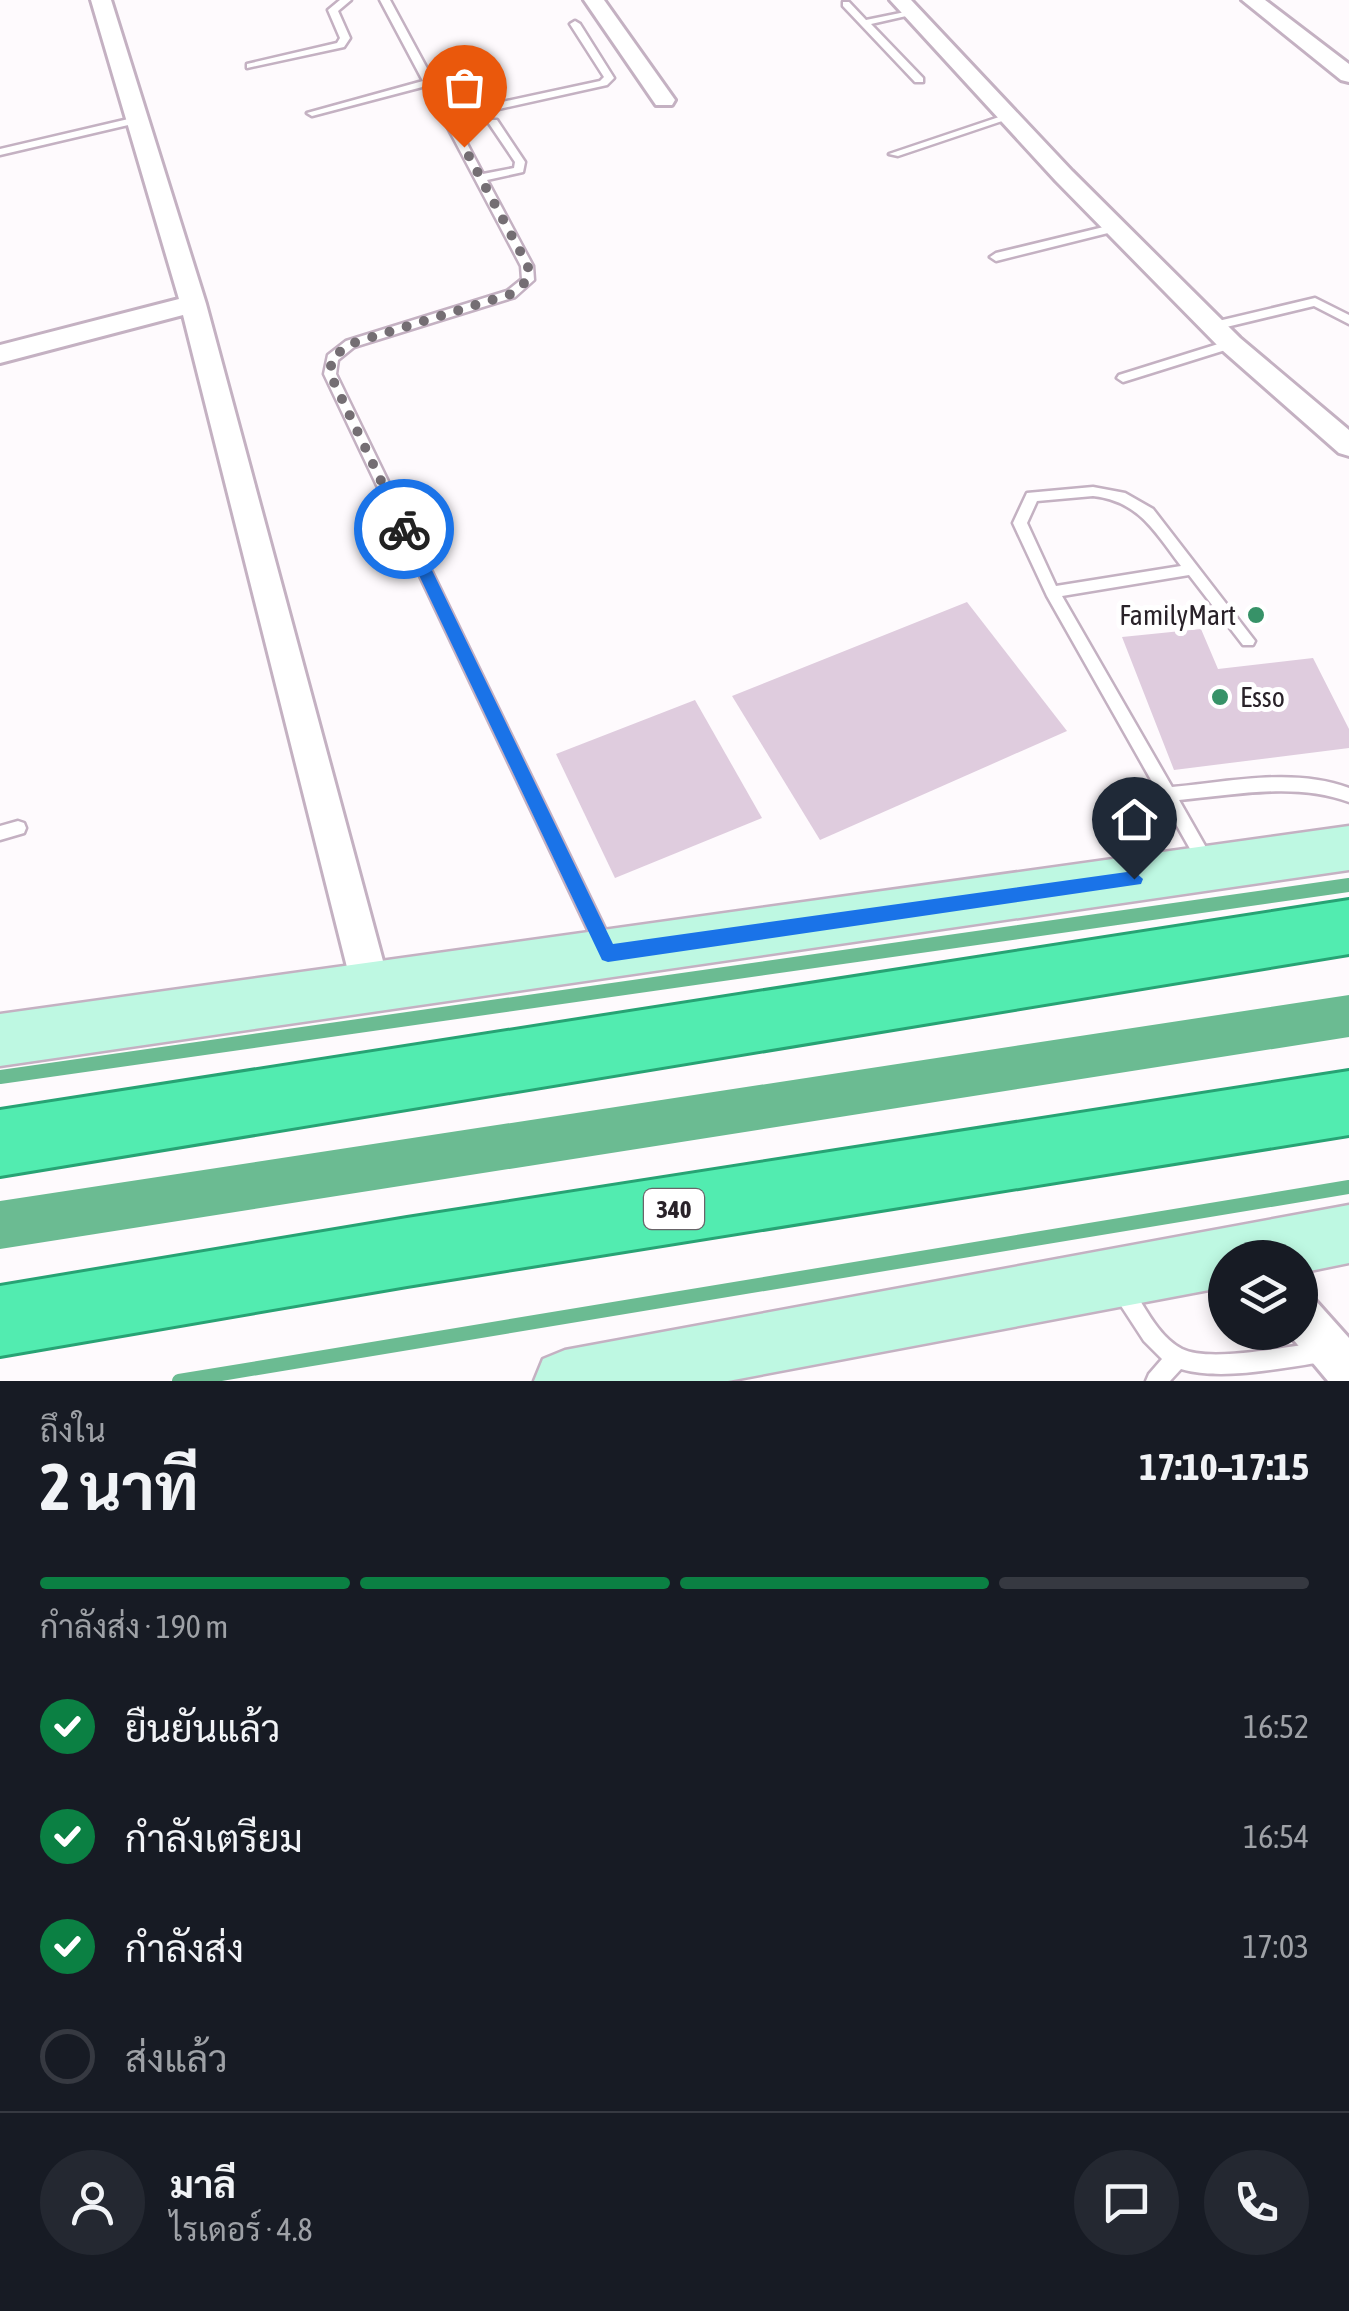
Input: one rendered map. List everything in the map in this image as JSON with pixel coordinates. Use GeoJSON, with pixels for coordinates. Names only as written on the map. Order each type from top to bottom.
{"type":"FeatureCollection","features":[{"type":"Feature","properties":{"kind":"highway"},"geometry":{"type":"LineString","coordinates":[[0,1143],[1349,927]]}},
{"type":"Feature","properties":{"kind":"highway","name":"340"},"geometry":{"type":"LineString","coordinates":[[0,1321],[407,1252],[1349,1103]]}},
{"type":"Feature","properties":{"kind":"main road"},"geometry":{"type":"LineString","coordinates":[[0,1040],[1349,848]]}},
{"type":"Feature","properties":{"kind":"main road"},"geometry":{"type":"LineString","coordinates":[[1318,1240],[1349,1234]]}},
{"type":"Feature","properties":{"kind":"main road"},"geometry":{"type":"LineString","coordinates":[[565,1381],[630,1375],[1113,1276],[1208,1262]]}},
{"type":"Feature","properties":{"kind":"street"},"geometry":{"type":"LineString","coordinates":[[101,0],[193,304],[371,987]]}},
{"type":"Feature","properties":{"kind":"street"},"geometry":{"type":"LineString","coordinates":[[594,0],[664,100]]}},
{"type":"Feature","properties":{"kind":"street"},"geometry":{"type":"LineString","coordinates":[[1252,0],[1349,75]]}},
{"type":"Feature","properties":{"kind":"street"},"geometry":{"type":"LineString","coordinates":[[906,6],[1222,335],[1349,446]]}},
{"type":"Feature","properties":{"kind":"street"},"geometry":{"type":"LineString","coordinates":[[0,354],[193,304]]}},
{"type":"Feature","properties":{"kind":"street"},"geometry":{"type":"LineString","coordinates":[[1318,1335],[1340,1361]]}},
{"type":"Feature","properties":{"kind":"lane"},"geometry":{"type":"LineString","coordinates":[[251,66],[340,45],[345,38],[333,10],[346,0]]}},
{"type":"Feature","properties":{"kind":"lane"},"geometry":{"type":"LineString","coordinates":[[385,0],[528,266],[528,280],[511,294],[350,344],[332,358],[330,374],[608,954]]}},
{"type":"Feature","properties":{"kind":"lane"},"geometry":{"type":"LineString","coordinates":[[846,4],[919,80]]}},
{"type":"Feature","properties":{"kind":"lane"},"geometry":{"type":"LineString","coordinates":[[864,23],[906,6]]}},
{"type":"Feature","properties":{"kind":"lane"},"geometry":{"type":"LineString","coordinates":[[447,117],[610,78],[576,24]]}},
{"type":"Feature","properties":{"kind":"lane"},"geometry":{"type":"LineString","coordinates":[[312,113],[429,82]]}},
{"type":"Feature","properties":{"kind":"lane"},"geometry":{"type":"LineString","coordinates":[[894,154],[1009,117]]}},
{"type":"Feature","properties":{"kind":"lane"},"geometry":{"type":"LineString","coordinates":[[0,152],[138,120]]}},
{"type":"Feature","properties":{"kind":"lane"},"geometry":{"type":"LineString","coordinates":[[480,178],[519,170],[520,162],[493,122]]}},
{"type":"Feature","properties":{"kind":"lane"},"geometry":{"type":"LineString","coordinates":[[996,257],[1116,228]]}},
{"type":"Feature","properties":{"kind":"lane"},"geometry":{"type":"LineString","coordinates":[[1124,378],[1222,335],[1315,302],[1349,320]]}},
{"type":"Feature","properties":{"kind":"lane"},"geometry":{"type":"LineString","coordinates":[[1210,868],[1052,592],[1020,523],[1032,497],[1087,492],[1127,496],[1148,513],[1248,642]]}},
{"type":"Feature","properties":{"kind":"lane"},"geometry":{"type":"LineString","coordinates":[[1052,592],[1193,569]]}},
{"type":"Feature","properties":{"kind":"lane"},"geometry":{"type":"LineString","coordinates":[[1168,794],[1313,785],[1338,788],[1349,795]]}},
{"type":"Feature","properties":{"kind":"lane"},"geometry":{"type":"LineString","coordinates":[[0,833],[18,828]]}},
{"type":"Feature","properties":{"kind":"lane"},"geometry":{"type":"LineString","coordinates":[[1113,1276],[1158,1341],[1178,1358],[1200,1362],[1340,1361]]}},
{"type":"Feature","properties":{"kind":"lane"},"geometry":{"type":"LineString","coordinates":[[1156,1381],[1178,1358]]}},
{"type":"Feature","properties":{"kind":"building"},"geometry":{"type":"Polygon","coordinates":[[[967,602],[1067,731],[820,840],[732,696],[967,602]]]}},
{"type":"Feature","properties":{"kind":"building"},"geometry":{"type":"Polygon","coordinates":[[[1201,629],[1218,669],[1313,658],[1349,729],[1349,748],[1174,770],[1122,637],[1201,629]]]}},
{"type":"Feature","properties":{"kind":"building"},"geometry":{"type":"Polygon","coordinates":[[[695,700],[762,818],[615,878],[556,754],[695,700]]]}},
{"type":"Feature","properties":{"kind":"waterway"},"geometry":{"type":"LineString","coordinates":[[0,1077],[1349,885]]}},
{"type":"Feature","properties":{"kind":"waterway"},"geometry":{"type":"LineString","coordinates":[[0,1225],[1349,1016]]}},
{"type":"Feature","properties":{"kind":"waterway"},"geometry":{"type":"LineString","coordinates":[[179,1381],[1349,1187]]}},
{"type":"Feature","properties":{"kind":"way so far"},"geometry":{"type":"LineString","coordinates":[[404,529],[330,374],[332,358],[350,344],[511,294],[528,280],[528,266],[464,147]]}},
{"type":"Feature","properties":{"kind":"place","name":"FamilyMart"},"geometry":{"type":"Point","coordinates":[1256,615]}},
{"type":"Feature","properties":{"kind":"place","name":"Esso"},"geometry":{"type":"Point","coordinates":[1220,697]}},
{"type":"Feature","properties":{"kind":"route"},"geometry":{"type":"LineString","coordinates":[[404,529],[608,954],[1134,879]]}}]}
